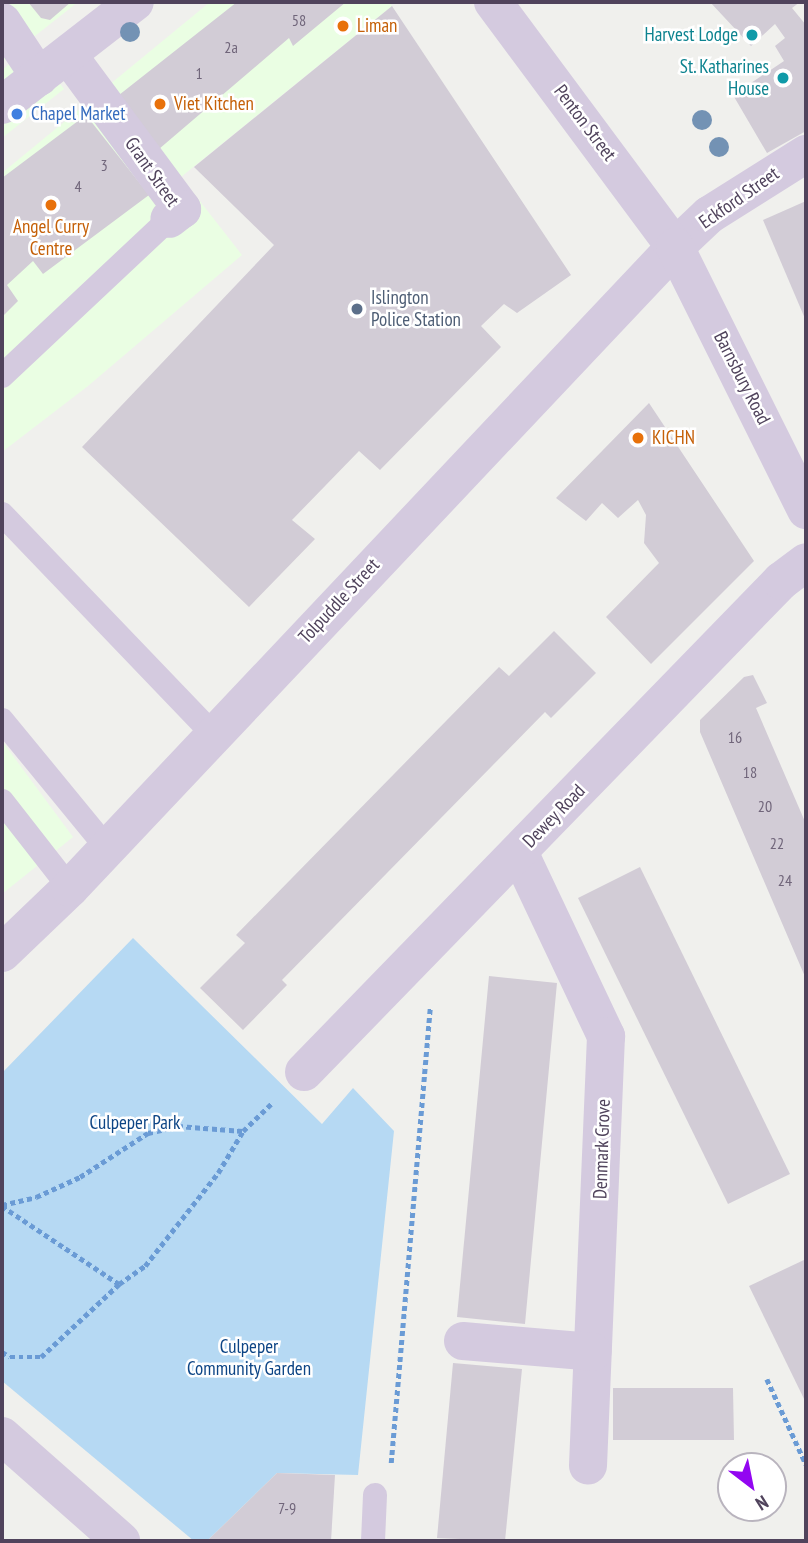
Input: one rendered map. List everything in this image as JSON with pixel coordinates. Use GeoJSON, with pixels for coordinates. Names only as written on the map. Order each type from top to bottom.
{"type":"FeatureCollection","features":[{"type":"Feature","properties":{"kind":"street"},"geometry":{"type":"LineString","coordinates":[[2,106],[135,2]]}},
{"type":"Feature","properties":{"kind":"street","name":"Penton Street"},"geometry":{"type":"LineString","coordinates":[[493,2],[675,247]]}},
{"type":"Feature","properties":{"kind":"street"},"geometry":{"type":"LineString","coordinates":[[2,20],[53,66]]}},
{"type":"Feature","properties":{"kind":"street","name":"Grant Street"},"geometry":{"type":"LineString","coordinates":[[53,66],[182,209],[169,219]]}},
{"type":"Feature","properties":{"kind":"street","name":"Eckford Street"},"geometry":{"type":"LineString","coordinates":[[675,247],[709,215],[806,154]]}},
{"type":"Feature","properties":{"kind":"street","name":"Barnsbury Road"},"geometry":{"type":"LineString","coordinates":[[675,247],[806,510]]}},
{"type":"Feature","properties":{"kind":"street","name":"Tolpuddle Street"},"geometry":{"type":"LineString","coordinates":[[2,953],[70,888],[675,247]]}},
{"type":"Feature","properties":{"kind":"street","name":"Dewey Road"},"geometry":{"type":"LineString","coordinates":[[304,1072],[781,581],[806,562]]}},
{"type":"Feature","properties":{"kind":"street","name":"Denmark Grove"},"geometry":{"type":"LineString","coordinates":[[519,852],[606,1037],[588,1465]]}},
{"type":"Feature","properties":{"kind":"street"},"geometry":{"type":"LineString","coordinates":[[463,1341],[593,1352]]}},
{"type":"Feature","properties":{"kind":"street"},"geometry":{"type":"LineString","coordinates":[[2,1436],[121,1541]]}},
{"type":"Feature","properties":{"kind":"lane"},"geometry":{"type":"LineString","coordinates":[[2,376],[169,219]]}},
{"type":"Feature","properties":{"kind":"lane"},"geometry":{"type":"LineString","coordinates":[[2,514],[215,735]]}},
{"type":"Feature","properties":{"kind":"lane"},"geometry":{"type":"LineString","coordinates":[[2,720],[107,848]]}},
{"type":"Feature","properties":{"kind":"lane"},"geometry":{"type":"LineString","coordinates":[[2,801],[70,888]]}},
{"type":"Feature","properties":{"kind":"lane"},"geometry":{"type":"LineString","coordinates":[[373,1541],[375,1495]]}},
{"type":"Feature","properties":{"kind":"path"},"geometry":{"type":"LineString","coordinates":[[375,1495],[391,1467],[430,1004]]}},
{"type":"Feature","properties":{"kind":"path"},"geometry":{"type":"LineString","coordinates":[[2,1352],[10,1357],[41,1357],[119,1284],[145,1266],[218,1173],[243,1131],[304,1072]]}},
{"type":"Feature","properties":{"kind":"path"},"geometry":{"type":"LineString","coordinates":[[2,1205],[36,1197],[80,1177],[148,1133],[178,1126],[243,1131]]}},
{"type":"Feature","properties":{"kind":"path"},"geometry":{"type":"LineString","coordinates":[[2,1205],[119,1284]]}},
{"type":"Feature","properties":{"kind":"path"},"geometry":{"type":"LineString","coordinates":[[767,1379],[806,1464]]}},
{"type":"Feature","properties":{"kind":"shaded area"},"geometry":{"type":"Polygon","coordinates":[[[2,2],[78,2],[2,62],[2,2]]]}},
{"type":"Feature","properties":{"kind":"shaded area"},"geometry":{"type":"Polygon","coordinates":[[[210,2],[390,2],[392,6],[181,177],[242,255],[88,386],[2,452],[2,173],[210,2]]]}},
{"type":"Feature","properties":{"kind":"shaded area","name":"Chapel Market"},"geometry":{"type":"Polygon","coordinates":[[[32,46],[64,89],[2,138],[2,70],[32,46]]]}},
{"type":"Feature","properties":{"kind":"shaded area"},"geometry":{"type":"Polygon","coordinates":[[[2,741],[73,837],[2,894],[2,741]]]}},
{"type":"Feature","properties":{"kind":"green space"},"geometry":{"type":"Polygon","coordinates":[[[133,938],[322,1124],[353,1088],[394,1131],[358,1475],[277,1473],[207,1541],[194,1541],[2,1381],[2,1073],[133,938]]]}},
{"type":"Feature","properties":{"kind":"building"},"geometry":{"type":"Polygon","coordinates":[[[28,2],[71,2],[50,20],[41,18],[28,2]]]}},
{"type":"Feature","properties":{"kind":"building"},"geometry":{"type":"Polygon","coordinates":[[[237,2],[346,2],[293,46],[289,38],[159,149],[119,95],[237,2]]]}},
{"type":"Feature","properties":{"kind":"building","name":"St. Katharines House"},"geometry":{"type":"Polygon","coordinates":[[[710,2],[800,2],[792,8],[806,25],[806,131],[767,153],[733,95],[784,61],[775,46],[785,38],[775,24],[751,46],[710,2]]]}},
{"type":"Feature","properties":{"kind":"building","name":"Islington Police Station"},"geometry":{"type":"Polygon","coordinates":[[[392,6],[571,275],[517,313],[504,304],[481,326],[501,347],[380,470],[359,451],[292,520],[315,539],[249,607],[82,447],[274,245],[194,167],[392,6]]]}},
{"type":"Feature","properties":{"kind":"building"},"geometry":{"type":"Polygon","coordinates":[[[86,115],[149,195],[43,274],[33,261],[7,285],[18,301],[2,317],[2,178],[86,115]]]}},
{"type":"Feature","properties":{"kind":"building"},"geometry":{"type":"Polygon","coordinates":[[[806,201],[806,321],[763,220],[806,201]]]}},
{"type":"Feature","properties":{"kind":"building"},"geometry":{"type":"Polygon","coordinates":[[[649,403],[754,561],[651,664],[606,617],[659,563],[644,543],[646,515],[638,500],[618,518],[602,503],[586,521],[556,498],[649,403]]]}},
{"type":"Feature","properties":{"kind":"building"},"geometry":{"type":"Polygon","coordinates":[[[554,631],[596,673],[551,718],[545,712],[282,980],[287,985],[243,1030],[200,988],[245,943],[236,935],[499,667],[509,676],[554,631]]]}},
{"type":"Feature","properties":{"kind":"building"},"geometry":{"type":"Polygon","coordinates":[[[753,675],[767,703],[756,708],[806,824],[806,979],[700,732],[700,720],[744,677],[753,675]]]}},
{"type":"Feature","properties":{"kind":"building"},"geometry":{"type":"Polygon","coordinates":[[[640,867],[790,1174],[728,1204],[578,898],[640,867]]]}},
{"type":"Feature","properties":{"kind":"building"},"geometry":{"type":"Polygon","coordinates":[[[489,976],[557,983],[525,1324],[457,1317],[489,976]]]}},
{"type":"Feature","properties":{"kind":"building"},"geometry":{"type":"Polygon","coordinates":[[[806,1259],[806,1403],[749,1286],[806,1259]]]}},
{"type":"Feature","properties":{"kind":"building"},"geometry":{"type":"Polygon","coordinates":[[[453,1363],[522,1369],[505,1541],[437,1538],[453,1363]]]}},
{"type":"Feature","properties":{"kind":"building"},"geometry":{"type":"Polygon","coordinates":[[[613,1388],[733,1388],[734,1440],[613,1440],[613,1388]]]}},
{"type":"Feature","properties":{"kind":"building"},"geometry":{"type":"Polygon","coordinates":[[[277,1473],[335,1475],[331,1541],[207,1541],[277,1473]]]}},
{"type":"Feature","properties":{"kind":"place","name":"Liman"},"geometry":{"type":"Point","coordinates":[343,26]}},
{"type":"Feature","properties":{"kind":"place","name":"Harvest Lodge"},"geometry":{"type":"Point","coordinates":[752,35]}},
{"type":"Feature","properties":{"kind":"place","name":"St. Katharines House"},"geometry":{"type":"Point","coordinates":[783,78]}},
{"type":"Feature","properties":{"kind":"place","name":"Viet Kitchen"},"geometry":{"type":"Point","coordinates":[160,104]}},
{"type":"Feature","properties":{"kind":"place","name":"Chapel Market"},"geometry":{"type":"Point","coordinates":[17,114]}},
{"type":"Feature","properties":{"kind":"place","name":"Angel Curry Centre"},"geometry":{"type":"Point","coordinates":[51,205]}},
{"type":"Feature","properties":{"kind":"place","name":"Islington Police Station"},"geometry":{"type":"Point","coordinates":[357,309]}},
{"type":"Feature","properties":{"kind":"place","name":"KICHN"},"geometry":{"type":"Point","coordinates":[638,438]}},
{"type":"Feature","properties":{"kind":"park label","name":"Culpeper Park"},"geometry":{"type":"Point","coordinates":[135,1123]}},
{"type":"Feature","properties":{"kind":"park label","name":"Culpeper Community Garden"},"geometry":{"type":"Point","coordinates":[249,1358]}}]}
